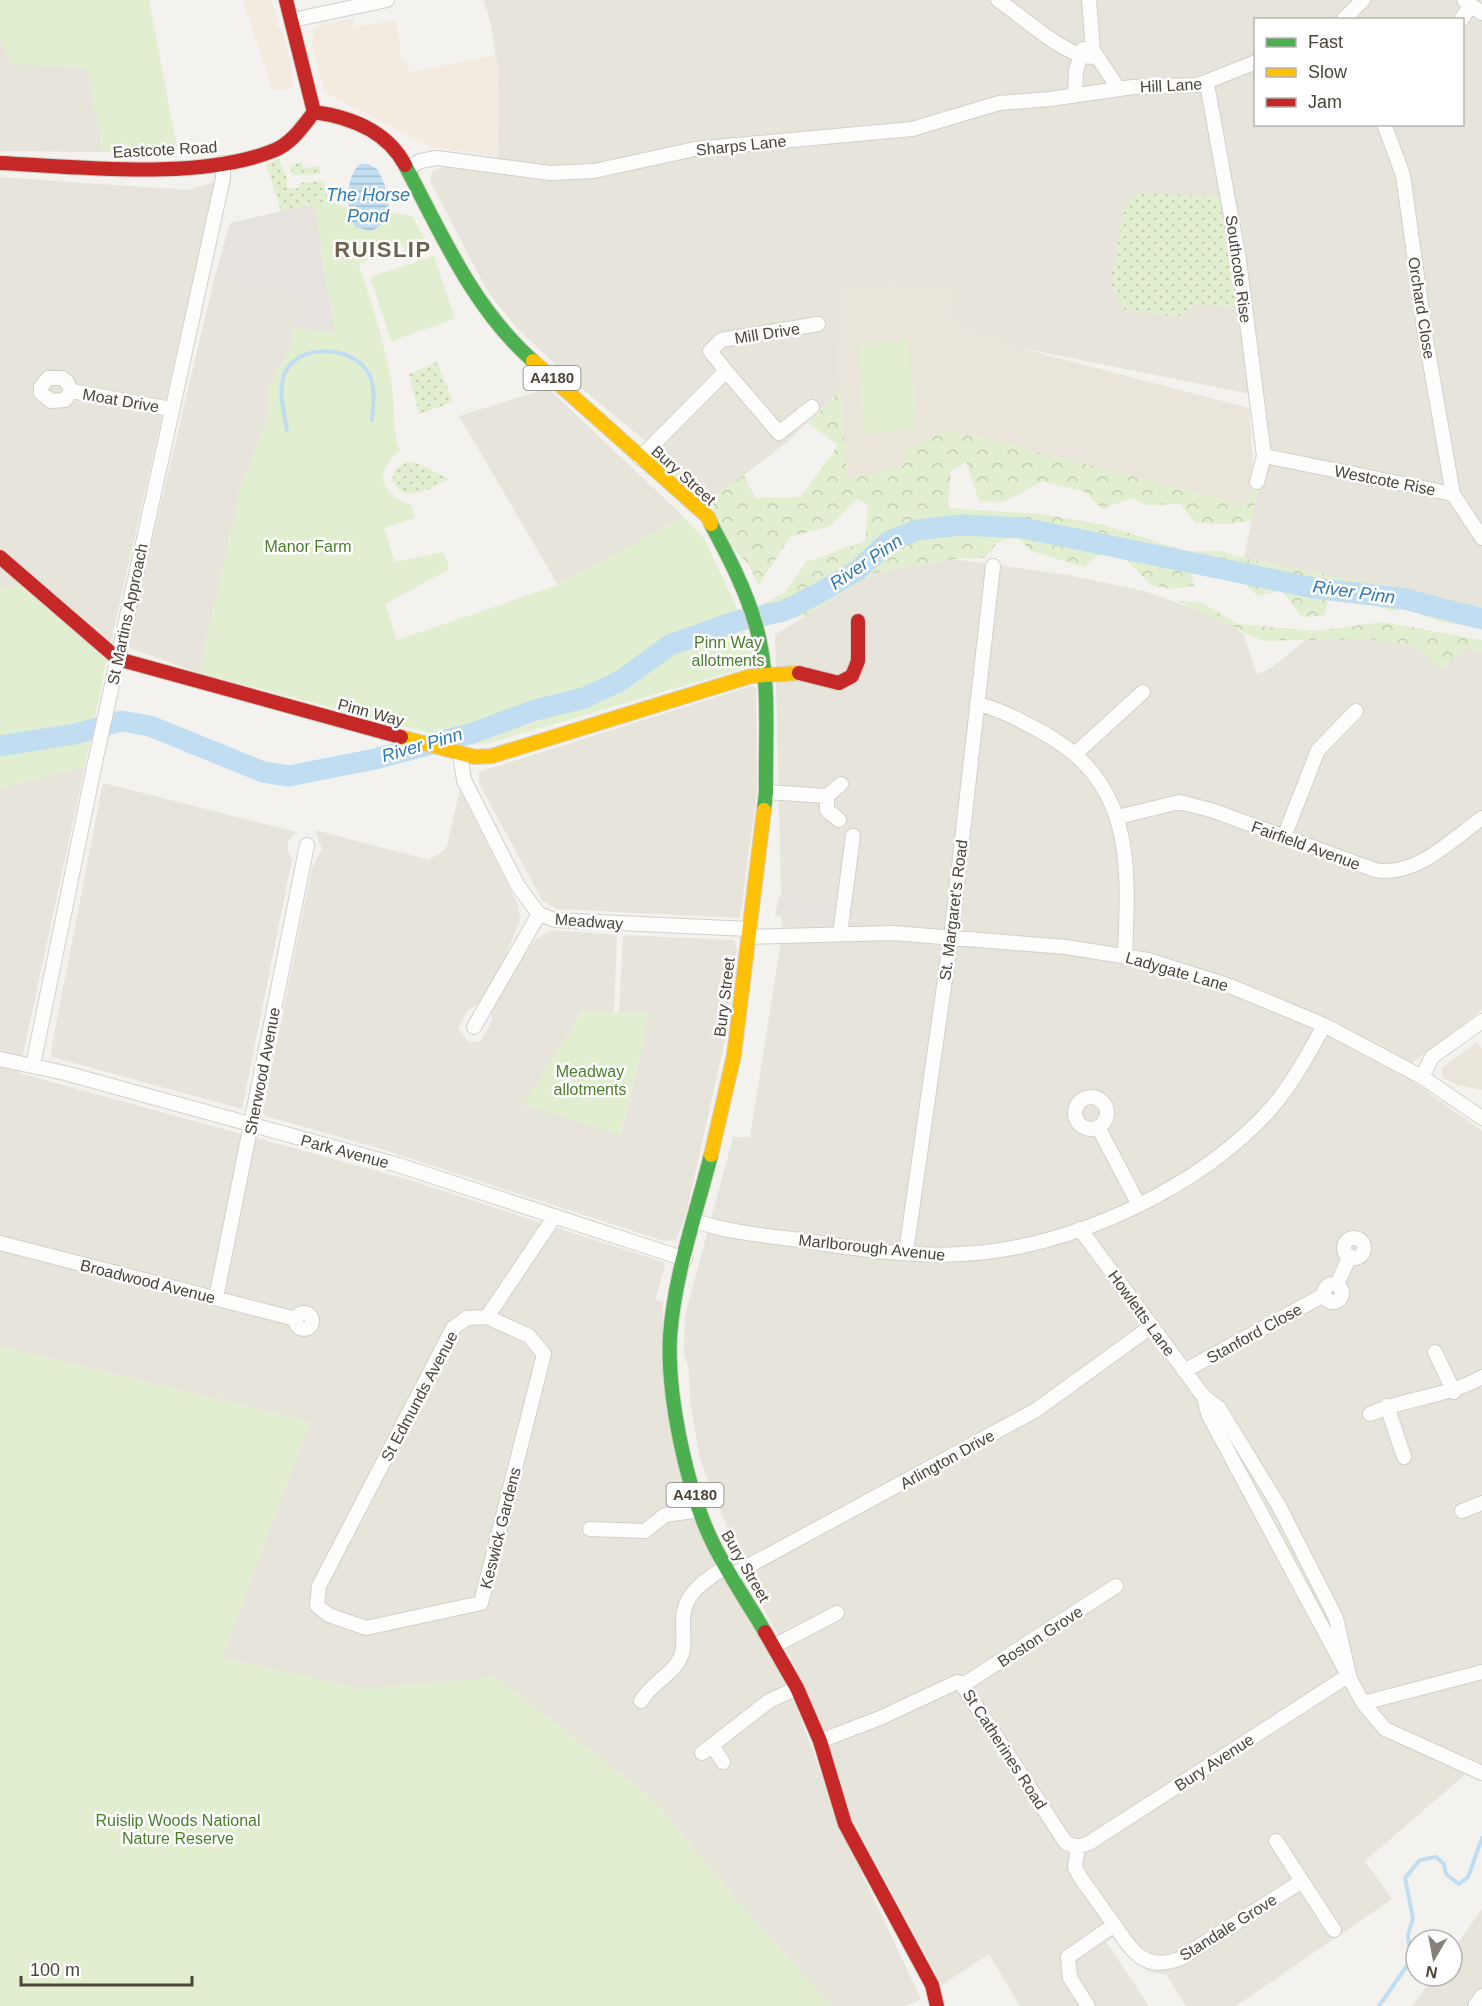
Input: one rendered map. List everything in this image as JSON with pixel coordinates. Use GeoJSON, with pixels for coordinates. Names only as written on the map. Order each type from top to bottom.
{"type":"FeatureCollection","features":[{"type":"Feature","properties":{"kind":"main road"},"geometry":{"type":"LineString","coordinates":[[286,0],[293,20],[314,112]]}},
{"type":"Feature","properties":{"kind":"main road","name":"Eastcote Road"},"geometry":{"type":"LineString","coordinates":[[0,163],[143,170],[223,163],[276,150],[294,137],[314,112]]}},
{"type":"Feature","properties":{"kind":"main road","name":"Bury Street"},"geometry":{"type":"LineString","coordinates":[[314,112],[345,117],[387,140],[408,168],[466,280],[499,326],[527,356],[708,517],[730,559],[756,626],[764,675],[766,792],[734,1055],[675,1297],[670,1338],[670,1373],[684,1455],[699,1510],[728,1572],[797,1688],[820,1741],[845,1824],[933,1985],[937,2006]]}},
{"type":"Feature","properties":{"kind":"main road","name":"Pinn Way"},"geometry":{"type":"LineString","coordinates":[[0,557],[118,659],[476,757],[492,756],[751,676],[799,674],[831,684],[849,680],[854,675],[859,657],[858,621]]}},
{"type":"Feature","properties":{"kind":"street"},"geometry":{"type":"LineString","coordinates":[[293,20],[387,0]]}},
{"type":"Feature","properties":{"kind":"street"},"geometry":{"type":"LineString","coordinates":[[998,0],[1066,49],[1080,56],[1089,58],[1096,56]]}},
{"type":"Feature","properties":{"kind":"street"},"geometry":{"type":"LineString","coordinates":[[1089,0],[1091,45],[1118,88]]}},
{"type":"Feature","properties":{"kind":"street"},"geometry":{"type":"LineString","coordinates":[[1345,18],[1363,0]]}},
{"type":"Feature","properties":{"kind":"street"},"geometry":{"type":"LineString","coordinates":[[1463,18],[1472,6]]}},
{"type":"Feature","properties":{"kind":"street"},"geometry":{"type":"LineString","coordinates":[[1075,94],[1075,77],[1090,22]]}},
{"type":"Feature","properties":{"kind":"street","name":"Hill Lane"},"geometry":{"type":"LineString","coordinates":[[1118,88],[1207,84],[1254,63]]}},
{"type":"Feature","properties":{"kind":"street","name":"Southcote Rise"},"geometry":{"type":"LineString","coordinates":[[1207,84],[1239,260],[1264,456]]}},
{"type":"Feature","properties":{"kind":"street","name":"Sharps Lane"},"geometry":{"type":"LineString","coordinates":[[408,168],[420,161],[437,158],[550,173],[594,171],[695,149],[897,131],[999,103],[1050,99],[1118,88]]}},
{"type":"Feature","properties":{"kind":"street","name":"Orchard Close"},"geometry":{"type":"LineString","coordinates":[[1385,126],[1403,175],[1425,334],[1453,494]]}},
{"type":"Feature","properties":{"kind":"street","name":"St Martins Approach"},"geometry":{"type":"LineString","coordinates":[[33,1065],[97,751],[223,178],[223,163]]}},
{"type":"Feature","properties":{"kind":"street","name":"Mill Drive"},"geometry":{"type":"LineString","coordinates":[[812,407],[779,433],[710,351],[721,340],[818,324]]}},
{"type":"Feature","properties":{"kind":"street"},"geometry":{"type":"LineString","coordinates":[[640,458],[726,371]]}},
{"type":"Feature","properties":{"kind":"street","name":"Moat Drive"},"geometry":{"type":"LineString","coordinates":[[71,391],[171,410]]}},
{"type":"Feature","properties":{"kind":"street"},"geometry":{"type":"LineString","coordinates":[[1257,482],[1264,456]]}},
{"type":"Feature","properties":{"kind":"street","name":"Westcote Rise"},"geometry":{"type":"LineString","coordinates":[[1264,456],[1453,494],[1482,538]]}},
{"type":"Feature","properties":{"kind":"street","name":"St. Margaret's Road"},"geometry":{"type":"LineString","coordinates":[[906,1252],[951,938],[993,566]]}},
{"type":"Feature","properties":{"kind":"street"},"geometry":{"type":"LineString","coordinates":[[1076,753],[1143,692]]}},
{"type":"Feature","properties":{"kind":"street"},"geometry":{"type":"LineString","coordinates":[[977,704],[1023,722],[1076,753],[1104,786],[1118,817],[1126,873],[1125,955]]}},
{"type":"Feature","properties":{"kind":"street"},"geometry":{"type":"LineString","coordinates":[[1284,837],[1318,750],[1356,711]]}},
{"type":"Feature","properties":{"kind":"street","name":"Meadway"},"geometry":{"type":"LineString","coordinates":[[455,751],[464,780],[518,886],[539,914],[564,921],[749,933]]}},
{"type":"Feature","properties":{"kind":"street"},"geometry":{"type":"LineString","coordinates":[[766,792],[827,796],[841,784]]}},
{"type":"Feature","properties":{"kind":"street"},"geometry":{"type":"LineString","coordinates":[[827,796],[827,810],[839,820]]}},
{"type":"Feature","properties":{"kind":"street","name":"Fairfield Avenue"},"geometry":{"type":"LineString","coordinates":[[1118,817],[1179,802],[1375,870],[1392,872],[1414,866],[1482,818]]}},
{"type":"Feature","properties":{"kind":"street"},"geometry":{"type":"LineString","coordinates":[[840,934],[852,836]]}},
{"type":"Feature","properties":{"kind":"street","name":"Sherwood Avenue"},"geometry":{"type":"LineString","coordinates":[[216,1298],[307,845]]}},
{"type":"Feature","properties":{"kind":"street"},"geometry":{"type":"LineString","coordinates":[[474,1027],[539,914]]}},
{"type":"Feature","properties":{"kind":"street","name":"Ladygate Lane"},"geometry":{"type":"LineString","coordinates":[[749,933],[771,938],[893,933],[1125,955],[1230,986],[1324,1024],[1422,1077],[1482,1118]]}},
{"type":"Feature","properties":{"kind":"street"},"geometry":{"type":"LineString","coordinates":[[1422,1077],[1432,1057],[1482,1021]]}},
{"type":"Feature","properties":{"kind":"street","name":"Marlborough Avenue"},"geometry":{"type":"LineString","coordinates":[[695,1221],[816,1243],[933,1255],[996,1251],[1080,1229],[1176,1187],[1228,1150],[1255,1126],[1293,1080],[1324,1024]]}},
{"type":"Feature","properties":{"kind":"street","name":"Park Avenue"},"geometry":{"type":"LineString","coordinates":[[0,1059],[33,1065],[398,1165],[685,1258]]}},
{"type":"Feature","properties":{"kind":"street"},"geometry":{"type":"LineString","coordinates":[[1098,1128],[1139,1204]]}},
{"type":"Feature","properties":{"kind":"street"},"geometry":{"type":"LineString","coordinates":[[487,1317],[555,1216]]}},
{"type":"Feature","properties":{"kind":"street","name":"Howletts Lane"},"geometry":{"type":"LineString","coordinates":[[1080,1229],[1204,1397],[1219,1408],[1270,1492],[1336,1618],[1349,1675]]}},
{"type":"Feature","properties":{"kind":"street","name":"Broadwood Avenue"},"geometry":{"type":"LineString","coordinates":[[0,1243],[296,1318]]}},
{"type":"Feature","properties":{"kind":"street","name":"Stanford Close"},"geometry":{"type":"LineString","coordinates":[[1184,1371],[1324,1295],[1330,1302],[1339,1300],[1342,1291],[1337,1284],[1350,1256]]}},
{"type":"Feature","properties":{"kind":"street","name":"St Edmunds Avenue"},"geometry":{"type":"LineString","coordinates":[[317,1606],[319,1586],[453,1328],[467,1318],[487,1317]]}},
{"type":"Feature","properties":{"kind":"street","name":"Keswick Gardens"},"geometry":{"type":"LineString","coordinates":[[317,1606],[329,1615],[366,1628],[481,1603],[544,1354],[529,1336],[487,1317]]}},
{"type":"Feature","properties":{"kind":"street","name":"Arlington Drive"},"geometry":{"type":"LineString","coordinates":[[641,1704],[652,1685],[674,1667],[681,1657],[684,1645],[682,1614],[692,1592],[1036,1410],[1152,1326]]}},
{"type":"Feature","properties":{"kind":"street"},"geometry":{"type":"LineString","coordinates":[[1435,1352],[1454,1392]]}},
{"type":"Feature","properties":{"kind":"street"},"geometry":{"type":"LineString","coordinates":[[1370,1414],[1387,1406],[1454,1392],[1482,1377]]}},
{"type":"Feature","properties":{"kind":"street","name":"Howletts Lane"},"geometry":{"type":"LineString","coordinates":[[1204,1397],[1208,1414],[1363,1703],[1385,1729],[1482,1773]]}},
{"type":"Feature","properties":{"kind":"street"},"geometry":{"type":"LineString","coordinates":[[1387,1406],[1404,1456]]}},
{"type":"Feature","properties":{"kind":"street"},"geometry":{"type":"LineString","coordinates":[[1256,1500],[1270,1492]]}},
{"type":"Feature","properties":{"kind":"street"},"geometry":{"type":"LineString","coordinates":[[1462,1511],[1482,1503]]}},
{"type":"Feature","properties":{"kind":"street"},"geometry":{"type":"LineString","coordinates":[[590,1528],[645,1531],[665,1515],[699,1510]]}},
{"type":"Feature","properties":{"kind":"street","name":"Boston Grove"},"geometry":{"type":"LineString","coordinates":[[963,1685],[1116,1586]]}},
{"type":"Feature","properties":{"kind":"street"},"geometry":{"type":"LineString","coordinates":[[774,1646],[837,1613]]}},
{"type":"Feature","properties":{"kind":"street"},"geometry":{"type":"LineString","coordinates":[[1363,1703],[1482,1672]]}},
{"type":"Feature","properties":{"kind":"street","name":"Bury Avenue"},"geometry":{"type":"LineString","coordinates":[[1078,1847],[1089,1843],[1349,1675]]}},
{"type":"Feature","properties":{"kind":"street","name":"St Catherines Road"},"geometry":{"type":"LineString","coordinates":[[820,1741],[880,1718],[957,1682],[963,1685],[1066,1843],[1078,1847]]}},
{"type":"Feature","properties":{"kind":"street"},"geometry":{"type":"LineString","coordinates":[[723,1762],[707,1749],[769,1701],[797,1688]]}},
{"type":"Feature","properties":{"kind":"street"},"geometry":{"type":"LineString","coordinates":[[1276,1841],[1334,1930]]}},
{"type":"Feature","properties":{"kind":"street","name":"Standale Grove"},"geometry":{"type":"LineString","coordinates":[[1078,1847],[1076,1867],[1114,1925],[1136,1954],[1155,1963],[1168,1963],[1179,1959],[1302,1881]]}},
{"type":"Feature","properties":{"kind":"street"},"geometry":{"type":"LineString","coordinates":[[1088,2006],[1070,1978],[1068,1957],[1114,1925]]}},
{"type":"Feature","properties":{"kind":"street"},"geometry":{"type":"LineString","coordinates":[[1476,2006],[1482,1996]]}},
{"type":"Feature","properties":{"kind":"shaded area"},"geometry":{"type":"Polygon","coordinates":[[[243,0],[271,0],[280,24],[276,25],[278,29],[281,28],[290,61],[294,86],[291,89],[273,91],[243,0]]]}},
{"type":"Feature","properties":{"kind":"shaded area"},"geometry":{"type":"Polygon","coordinates":[[[484,0],[1482,0],[1482,609],[1244,558],[1262,469],[1250,394],[1016,347],[947,317],[957,291],[839,290],[840,391],[787,442],[714,498],[573,381],[518,329],[488,292],[430,181],[433,171],[443,167],[497,172],[498,71],[491,25],[484,0]],[[1110,282],[1124,310],[1179,317],[1195,304],[1236,307],[1110,282]]]}},
{"type":"Feature","properties":{"kind":"shaded area"},"geometry":{"type":"Polygon","coordinates":[[[353,19],[355,27],[396,20],[402,62],[407,61],[409,72],[497,55],[498,156],[431,147],[325,93],[311,41],[314,36],[312,30],[324,24],[353,19]]]}},
{"type":"Feature","properties":{"kind":"shaded area"},"geometry":{"type":"Polygon","coordinates":[[[0,38],[11,64],[87,67],[103,152],[0,151],[0,38]]]}},
{"type":"Feature","properties":{"kind":"shaded area"},"geometry":{"type":"Polygon","coordinates":[[[0,177],[187,190],[215,182],[107,659],[19,585],[0,589],[0,177]]]}},
{"type":"Feature","properties":{"kind":"shaded area"},"geometry":{"type":"Polygon","coordinates":[[[313,204],[322,246],[320,247],[335,333],[293,327],[300,301],[297,296],[214,280],[230,223],[313,204]]]}},
{"type":"Feature","properties":{"kind":"shaded area"},"geometry":{"type":"Polygon","coordinates":[[[214,280],[298,296],[300,301],[293,327],[293,343],[267,391],[268,416],[240,491],[199,673],[127,647],[214,280]]]}},
{"type":"Feature","properties":{"kind":"shaded area"},"geometry":{"type":"Polygon","coordinates":[[[948,282],[957,291],[948,317],[1016,347],[1249,408],[1253,463],[1249,504],[1240,504],[972,435],[883,473],[848,480],[840,391],[838,290],[948,282]]]}},
{"type":"Feature","properties":{"kind":"shaded area"},"geometry":{"type":"Polygon","coordinates":[[[548,388],[684,517],[558,585],[459,416],[548,388]]]}},
{"type":"Feature","properties":{"kind":"shaded area"},"geometry":{"type":"Polygon","coordinates":[[[953,559],[1068,575],[1144,591],[1209,614],[1243,633],[1257,674],[1268,670],[1306,640],[1370,638],[1415,646],[1441,669],[1467,646],[1482,653],[1482,1010],[1400,1072],[1482,1131],[1482,1771],[1475,1766],[1365,1861],[1392,1899],[1236,2006],[1186,2006],[1166,1974],[1149,1972],[1130,1957],[1117,1935],[1106,1942],[1149,2006],[1020,2006],[989,1954],[942,1985],[842,1800],[797,1670],[733,1552],[725,1522],[700,1459],[690,1402],[689,1372],[684,1351],[685,1315],[733,1137],[750,1137],[782,935],[775,635],[874,573],[953,559]]]}},
{"type":"Feature","properties":{"kind":"shaded area"},"geometry":{"type":"Polygon","coordinates":[[[751,686],[756,688],[757,792],[740,918],[556,909],[542,900],[479,783],[479,772],[751,686]]]}},
{"type":"Feature","properties":{"kind":"shaded area"},"geometry":{"type":"Polygon","coordinates":[[[85,766],[19,1073],[406,1179],[663,1262],[665,1267],[655,1300],[663,1302],[663,1384],[676,1453],[797,1709],[847,1842],[921,1999],[906,2006],[832,2006],[737,1900],[653,1799],[496,1677],[362,1689],[222,1658],[310,1422],[0,1346],[0,788],[85,766]]]}},
{"type":"Feature","properties":{"kind":"shaded area"},"geometry":{"type":"Polygon","coordinates":[[[103,783],[296,832],[288,842],[287,850],[292,859],[242,1109],[52,1057],[51,1050],[103,783]]]}},
{"type":"Feature","properties":{"kind":"shaded area"},"geometry":{"type":"Polygon","coordinates":[[[460,790],[518,905],[520,920],[506,955],[479,1004],[468,1010],[458,1029],[468,1041],[480,1042],[492,1021],[491,1011],[519,962],[536,939],[553,930],[617,935],[614,1012],[583,1011],[524,1104],[621,1134],[650,1014],[619,1012],[623,935],[734,940],[737,948],[728,1027],[686,1214],[676,1240],[664,1241],[375,1147],[265,1116],[263,1112],[312,868],[322,849],[315,830],[429,860],[446,849],[460,790]]]}},
{"type":"Feature","properties":{"kind":"shaded area"},"geometry":{"type":"Polygon","coordinates":[[[779,896],[834,905],[831,924],[811,925],[811,921],[775,916],[779,896]]]}},
{"type":"Feature","properties":{"kind":"shaded area"},"geometry":{"type":"Polygon","coordinates":[[[1477,1042],[1482,1049],[1482,1090],[1458,1085],[1443,1078],[1442,1068],[1477,1042]]]}},
{"type":"Feature","properties":{"kind":"shaded area"},"geometry":{"type":"Polygon","coordinates":[[[1482,1909],[1482,2006],[1412,2006],[1425,1988],[1464,1988],[1464,1934],[1482,1909]]]}},
{"type":"Feature","properties":{"kind":"green space"},"geometry":{"type":"Polygon","coordinates":[[[0,0],[149,0],[177,147],[103,152],[87,67],[11,64],[0,38],[0,0]]]}},
{"type":"Feature","properties":{"kind":"green space"},"geometry":{"type":"Polygon","coordinates":[[[279,159],[287,178],[287,187],[292,189],[298,188],[300,183],[324,181],[328,201],[281,211],[266,164],[279,159]]]}},
{"type":"Feature","properties":{"kind":"green space"},"geometry":{"type":"Polygon","coordinates":[[[302,162],[304,168],[319,166],[321,174],[293,175],[289,166],[302,162]]]}},
{"type":"Feature","properties":{"kind":"green space"},"geometry":{"type":"Polygon","coordinates":[[[1136,193],[1219,196],[1236,307],[1195,304],[1179,317],[1124,310],[1110,282],[1124,207],[1136,193]]]}},
{"type":"Feature","properties":{"kind":"green space","name":"Manor Farm"},"geometry":{"type":"Polygon","coordinates":[[[328,201],[348,208],[352,222],[388,217],[390,212],[412,216],[430,248],[407,256],[403,244],[367,252],[368,261],[359,264],[386,355],[400,451],[386,467],[383,475],[384,482],[392,495],[411,504],[415,518],[384,528],[395,562],[443,552],[450,569],[385,604],[397,640],[558,585],[684,517],[704,538],[742,619],[670,645],[620,681],[584,698],[535,710],[462,736],[442,736],[199,673],[240,491],[268,416],[267,391],[293,343],[293,327],[335,333],[313,204],[328,201]]]}},
{"type":"Feature","properties":{"kind":"green space"},"geometry":{"type":"Polygon","coordinates":[[[434,256],[455,319],[391,341],[370,277],[434,256]]]}},
{"type":"Feature","properties":{"kind":"green space"},"geometry":{"type":"Polygon","coordinates":[[[909,340],[917,429],[865,434],[857,345],[909,340]]]}},
{"type":"Feature","properties":{"kind":"green space"},"geometry":{"type":"Polygon","coordinates":[[[437,362],[453,402],[419,414],[409,374],[437,362]]]}},
{"type":"Feature","properties":{"kind":"green space"},"geometry":{"type":"Polygon","coordinates":[[[840,391],[848,480],[904,465],[904,449],[947,431],[972,435],[1240,504],[1249,504],[1251,485],[1258,487],[1252,520],[1232,524],[1195,523],[1181,504],[1147,505],[1132,498],[1102,509],[1085,492],[1043,481],[1003,502],[979,501],[966,462],[951,471],[948,508],[1041,514],[1104,525],[1186,551],[1221,551],[1244,558],[1457,602],[1482,609],[1482,628],[1442,622],[1405,609],[1391,611],[1360,600],[1330,596],[1324,616],[1302,617],[1281,590],[1257,596],[1243,580],[1191,572],[1194,586],[1171,589],[1151,585],[1128,561],[1100,554],[1084,567],[1031,551],[1016,536],[997,543],[985,558],[953,559],[874,573],[807,615],[766,625],[763,604],[785,592],[806,562],[865,541],[868,505],[856,499],[830,526],[790,537],[759,585],[748,564],[658,467],[660,453],[713,497],[744,475],[755,498],[801,497],[838,445],[808,423],[840,391]]]}},
{"type":"Feature","properties":{"kind":"green space"},"geometry":{"type":"Polygon","coordinates":[[[406,462],[417,463],[449,479],[418,493],[403,492],[392,480],[395,470],[406,462]]]}},
{"type":"Feature","properties":{"kind":"green space"},"geometry":{"type":"Polygon","coordinates":[[[19,585],[107,659],[85,766],[0,788],[0,589],[19,585]]]}},
{"type":"Feature","properties":{"kind":"green space"},"geometry":{"type":"Polygon","coordinates":[[[1178,601],[1203,603],[1238,624],[1315,631],[1383,622],[1482,640],[1482,653],[1467,646],[1441,669],[1415,646],[1370,639],[1263,641],[1178,601]]]}},
{"type":"Feature","properties":{"kind":"green space","name":"Pinn Way allotments"},"geometry":{"type":"Polygon","coordinates":[[[743,623],[755,665],[486,744],[463,740],[536,715],[585,703],[621,685],[671,650],[743,623]]]}},
{"type":"Feature","properties":{"kind":"green space","name":"Meadway allotments"},"geometry":{"type":"Polygon","coordinates":[[[584,1011],[650,1014],[620,1135],[523,1104],[584,1011]]]}},
{"type":"Feature","properties":{"kind":"green space","name":"Ruislip Woods National Nature Reserve"},"geometry":{"type":"Polygon","coordinates":[[[0,1346],[310,1422],[222,1658],[362,1689],[496,1677],[653,1799],[737,1900],[832,2006],[0,2006],[0,1346]]]}},
{"type":"Feature","properties":{"kind":"water","name":"The Horse Pond"},"geometry":{"type":"Polygon","coordinates":[[[360,164],[368,164],[377,169],[385,186],[389,203],[385,219],[380,226],[371,231],[355,227],[349,212],[349,185],[351,177],[360,164]]]}},
{"type":"Feature","properties":{"kind":"waterway"},"geometry":{"type":"LineString","coordinates":[[287,430],[282,395],[284,375],[291,364],[301,357],[326,351],[351,357],[362,364],[369,374],[374,397],[372,420]]}},
{"type":"Feature","properties":{"kind":"waterway","name":"River Pinn"},"geometry":{"type":"LineString","coordinates":[[0,746],[75,734],[122,721],[150,726],[263,772],[289,776],[375,759],[473,733],[535,710],[584,698],[620,681],[670,645],[737,621],[784,611],[821,592],[858,570],[889,541],[917,530],[961,525],[1023,528],[1314,588],[1405,599],[1482,619]]}},
{"type":"Feature","properties":{"kind":"waterway"},"geometry":{"type":"LineString","coordinates":[[1379,2006],[1411,1960],[1408,1935],[1413,1918],[1405,1878],[1420,1860],[1436,1857],[1444,1864],[1446,1874],[1459,1884],[1468,1877],[1482,1838]]}},
{"type":"Feature","properties":{"kind":"traffic: fast"},"geometry":{"type":"LineString","coordinates":[[405,165],[460,269],[476,294],[493,318],[533,361]]}},
{"type":"Feature","properties":{"kind":"traffic: fast"},"geometry":{"type":"LineString","coordinates":[[711,524],[742,586],[761,646],[766,708],[764,810]]}},
{"type":"Feature","properties":{"kind":"traffic: fast"},"geometry":{"type":"LineString","coordinates":[[711,1155],[686,1245],[672,1314],[670,1360],[675,1412],[686,1466],[701,1516],[722,1561],[765,1632]]}},
{"type":"Feature","properties":{"kind":"traffic: slow"},"geometry":{"type":"LineString","coordinates":[[533,361],[708,517],[711,524]]}},
{"type":"Feature","properties":{"kind":"traffic: slow"},"geometry":{"type":"LineString","coordinates":[[401,737],[475,757],[492,756],[751,676],[799,673]]}},
{"type":"Feature","properties":{"kind":"traffic: slow"},"geometry":{"type":"LineString","coordinates":[[711,1155],[734,1055],[764,810]]}},
{"type":"Feature","properties":{"kind":"traffic: jam"},"geometry":{"type":"LineString","coordinates":[[286,0],[314,112],[328,114],[366,128],[388,143],[405,165]]}},
{"type":"Feature","properties":{"kind":"traffic: jam"},"geometry":{"type":"LineString","coordinates":[[0,163],[139,170],[212,166],[245,160],[281,147],[297,134],[314,112]]}},
{"type":"Feature","properties":{"kind":"traffic: jam"},"geometry":{"type":"LineString","coordinates":[[0,557],[118,659],[401,737]]}},
{"type":"Feature","properties":{"kind":"traffic: jam"},"geometry":{"type":"LineString","coordinates":[[799,673],[839,683],[852,676],[858,661],[858,621]]}},
{"type":"Feature","properties":{"kind":"traffic: jam"},"geometry":{"type":"LineString","coordinates":[[765,1632],[797,1688],[820,1741],[845,1824],[932,1985],[937,2006]]}},
{"type":"Feature","properties":{"kind":"district","name":"RUISLIP"},"geometry":{"type":"Point","coordinates":[383,249]}}]}
